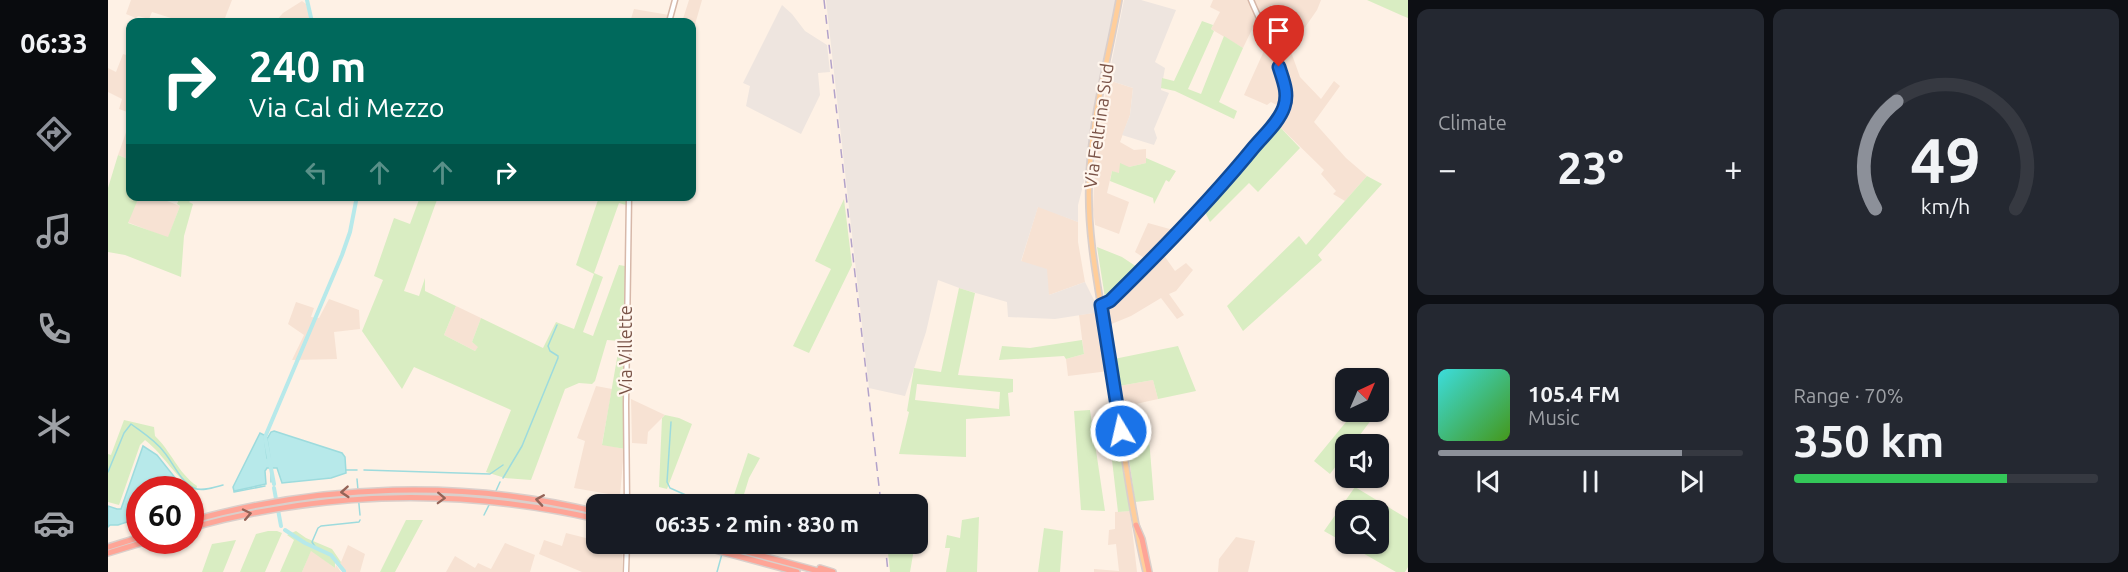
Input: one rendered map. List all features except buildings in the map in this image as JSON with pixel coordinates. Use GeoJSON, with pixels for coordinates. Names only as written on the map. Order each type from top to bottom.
{"type":"FeatureCollection","features":[{"type":"Feature","properties":{"kind":"highway"},"geometry":{"type":"LineString","coordinates":[[204,517],[239,508],[298,498],[336,493],[396,490],[497,494],[554,502],[586,509]]}},
{"type":"Feature","properties":{"kind":"highway"},"geometry":{"type":"LineString","coordinates":[[204,525],[300,505],[392,497],[499,502],[586,517]]}},
{"type":"Feature","properties":{"kind":"highway"},"geometry":{"type":"LineString","coordinates":[[1136,525],[1142,539],[1147,572]]}},
{"type":"Feature","properties":{"kind":"highway"},"geometry":{"type":"LineString","coordinates":[[108,547],[126,541]]}},
{"type":"Feature","properties":{"kind":"highway"},"geometry":{"type":"LineString","coordinates":[[108,553],[126,548]]}},
{"type":"Feature","properties":{"kind":"highway"},"geometry":{"type":"LineString","coordinates":[[730,554],[797,572]]}},
{"type":"Feature","properties":{"kind":"highway"},"geometry":{"type":"LineString","coordinates":[[757,554],[822,572]]}},
{"type":"Feature","properties":{"kind":"highway"},"geometry":{"type":"LineString","coordinates":[[760,554],[833,572]]}},
{"type":"Feature","properties":{"kind":"main road","name":"Via Feltrina Sud"},"geometry":{"type":"LineString","coordinates":[[1119,0],[1094,136],[1089,178],[1090,223],[1136,525]]}},
{"type":"Feature","properties":{"kind":"street"},"geometry":{"type":"LineString","coordinates":[[670,18],[675,0]]}},
{"type":"Feature","properties":{"kind":"street"},"geometry":{"type":"LineString","coordinates":[[1101,305],[1106,305],[1115,296],[1224,182],[1283,110],[1287,92],[1274,51],[1251,0]]}},
{"type":"Feature","properties":{"kind":"street","name":"Via Villette"},"geometry":{"type":"LineString","coordinates":[[627,494],[628,201]]}},
{"type":"Feature","properties":{"kind":"street"},"geometry":{"type":"LineString","coordinates":[[626,572],[627,554]]}},
{"type":"Feature","properties":{"kind":"shaded area"},"geometry":{"type":"Polygon","coordinates":[[[131,0],[232,0],[225,18],[171,18],[152,12],[149,18],[138,16],[136,18],[126,14],[131,0]]]}},
{"type":"Feature","properties":{"kind":"shaded area"},"geometry":{"type":"Polygon","coordinates":[[[689,0],[702,0],[696,21],[696,18],[683,18],[689,0]]]}},
{"type":"Feature","properties":{"kind":"shaded area"},"geometry":{"type":"Polygon","coordinates":[[[826,0],[1117,0],[1093,121],[1085,178],[1078,205],[1078,222],[1038,207],[1021,261],[1047,269],[1049,295],[1085,282],[1100,312],[1055,319],[1008,317],[1007,302],[938,280],[926,332],[905,396],[869,388],[826,0]]]}},
{"type":"Feature","properties":{"kind":"shaded area"},"geometry":{"type":"Polygon","coordinates":[[[1124,0],[1141,0],[1176,10],[1155,62],[1165,68],[1161,90],[1169,93],[1154,129],[1157,138],[1154,145],[1122,135],[1130,115],[1133,88],[1108,80],[1124,0]]]}},
{"type":"Feature","properties":{"kind":"shaded area"},"geometry":{"type":"Polygon","coordinates":[[[1213,0],[1248,0],[1257,19],[1243,48],[1211,29],[1220,12],[1210,7],[1213,0]]]}},
{"type":"Feature","properties":{"kind":"shaded area"},"geometry":{"type":"Polygon","coordinates":[[[1253,0],[1321,0],[1317,10],[1290,49],[1300,77],[1321,99],[1334,81],[1340,86],[1314,122],[1346,158],[1367,176],[1345,201],[1333,194],[1336,191],[1321,174],[1324,170],[1278,125],[1287,113],[1288,88],[1273,40],[1253,0]]]}},
{"type":"Feature","properties":{"kind":"shaded area"},"geometry":{"type":"Polygon","coordinates":[[[302,1],[306,4],[310,18],[279,18],[302,1]]]}},
{"type":"Feature","properties":{"kind":"shaded area"},"geometry":{"type":"Polygon","coordinates":[[[782,5],[805,31],[827,45],[830,72],[818,73],[820,95],[801,134],[746,106],[750,86],[743,83],[782,5]]]}},
{"type":"Feature","properties":{"kind":"shaded area"},"geometry":{"type":"Polygon","coordinates":[[[634,9],[669,15],[668,18],[631,18],[634,9]]]}},
{"type":"Feature","properties":{"kind":"shaded area"},"geometry":{"type":"Polygon","coordinates":[[[1268,42],[1283,89],[1282,108],[1271,102],[1267,105],[1244,95],[1268,42]]]}},
{"type":"Feature","properties":{"kind":"shaded area"},"geometry":{"type":"Polygon","coordinates":[[[123,54],[126,55],[126,112],[119,109],[122,99],[108,92],[108,68],[116,72],[123,54]]]}},
{"type":"Feature","properties":{"kind":"shaded area"},"geometry":{"type":"Polygon","coordinates":[[[1108,80],[1133,88],[1130,115],[1120,142],[1134,150],[1146,149],[1146,163],[1129,167],[1119,174],[1112,171],[1107,193],[1129,202],[1119,234],[1095,225],[1093,209],[1095,155],[1108,80]]]}},
{"type":"Feature","properties":{"kind":"shaded area"},"geometry":{"type":"Polygon","coordinates":[[[126,132],[126,158],[118,155],[126,132]]]}},
{"type":"Feature","properties":{"kind":"shaded area"},"geometry":{"type":"Polygon","coordinates":[[[137,201],[167,201],[180,206],[168,238],[127,222],[137,201]]]}},
{"type":"Feature","properties":{"kind":"shaded area"},"geometry":{"type":"Polygon","coordinates":[[[1038,206],[1078,222],[1078,242],[1085,282],[1049,295],[1021,262],[1038,206]]]}},
{"type":"Feature","properties":{"kind":"shaded area"},"geometry":{"type":"Polygon","coordinates":[[[1148,223],[1177,231],[1149,261],[1135,252],[1148,223]]]}},
{"type":"Feature","properties":{"kind":"shaded area"},"geometry":{"type":"Polygon","coordinates":[[[1163,254],[1175,271],[1186,263],[1193,270],[1176,291],[1169,294],[1184,315],[1177,319],[1161,298],[1131,316],[1109,325],[1107,311],[1163,254]]]}},
{"type":"Feature","properties":{"kind":"shaded area"},"geometry":{"type":"Polygon","coordinates":[[[329,299],[359,310],[360,329],[334,332],[337,359],[292,360],[304,335],[288,324],[296,302],[314,308],[311,317],[319,318],[329,299]]]}},
{"type":"Feature","properties":{"kind":"shaded area"},"geometry":{"type":"Polygon","coordinates":[[[456,306],[481,318],[472,342],[479,347],[475,351],[444,335],[456,306]]]}},
{"type":"Feature","properties":{"kind":"shaded area"},"geometry":{"type":"Polygon","coordinates":[[[1100,312],[1109,371],[1068,376],[1066,359],[1084,354],[1079,315],[1100,312]]]}},
{"type":"Feature","properties":{"kind":"shaded area"},"geometry":{"type":"Polygon","coordinates":[[[1153,380],[1158,399],[1122,407],[1119,386],[1153,380]]]}},
{"type":"Feature","properties":{"kind":"shaded area"},"geometry":{"type":"Polygon","coordinates":[[[596,386],[612,389],[602,444],[624,449],[620,494],[574,488],[585,441],[577,438],[596,386]]]}},
{"type":"Feature","properties":{"kind":"shaded area"},"geometry":{"type":"Polygon","coordinates":[[[631,399],[665,415],[648,432],[647,444],[632,443],[631,399]]]}},
{"type":"Feature","properties":{"kind":"shaded area"},"geometry":{"type":"Polygon","coordinates":[[[1130,511],[1137,572],[1094,572],[1094,569],[1119,571],[1116,544],[1108,545],[1109,530],[1115,529],[1115,512],[1130,511]]]}},
{"type":"Feature","properties":{"kind":"shaded area"},"geometry":{"type":"Polygon","coordinates":[[[566,533],[586,538],[586,554],[623,554],[622,572],[582,572],[539,554],[544,540],[562,546],[566,533]]]}},
{"type":"Feature","properties":{"kind":"shaded area"},"geometry":{"type":"Polygon","coordinates":[[[1236,537],[1255,541],[1248,572],[1218,572],[1219,559],[1236,537]]]}},
{"type":"Feature","properties":{"kind":"shaded area"},"geometry":{"type":"Polygon","coordinates":[[[505,543],[535,555],[530,572],[446,572],[455,556],[475,568],[478,563],[491,569],[505,543]]]}},
{"type":"Feature","properties":{"kind":"shaded area"},"geometry":{"type":"Polygon","coordinates":[[[348,545],[365,554],[360,572],[343,572],[339,567],[348,545]]]}},
{"type":"Feature","properties":{"kind":"shaded area"},"geometry":{"type":"Polygon","coordinates":[[[311,550],[335,568],[336,565],[341,572],[302,572],[311,550]]]}},
{"type":"Feature","properties":{"kind":"green space"},"geometry":{"type":"Polygon","coordinates":[[[1367,0],[1408,0],[1408,18],[1403,16],[1367,0]]]}},
{"type":"Feature","properties":{"kind":"green space"},"geometry":{"type":"Polygon","coordinates":[[[1202,21],[1213,25],[1211,29],[1214,31],[1188,89],[1201,94],[1224,36],[1243,48],[1219,102],[1237,111],[1234,119],[1175,91],[1161,88],[1162,78],[1174,81],[1202,21]]]}},
{"type":"Feature","properties":{"kind":"green space"},"geometry":{"type":"Polygon","coordinates":[[[1278,125],[1300,148],[1258,192],[1249,183],[1210,222],[1204,210],[1278,125]]]}},
{"type":"Feature","properties":{"kind":"green space"},"geometry":{"type":"Polygon","coordinates":[[[118,155],[126,158],[126,201],[137,201],[128,223],[168,237],[180,206],[177,204],[178,201],[190,201],[193,204],[184,236],[181,277],[125,255],[108,252],[108,188],[118,155]]]}},
{"type":"Feature","properties":{"kind":"green space"},"geometry":{"type":"Polygon","coordinates":[[[1146,158],[1176,171],[1169,182],[1166,180],[1154,204],[1153,198],[1110,181],[1112,171],[1119,173],[1120,163],[1129,167],[1146,163],[1146,158]]]}},
{"type":"Feature","properties":{"kind":"green space"},"geometry":{"type":"Polygon","coordinates":[[[1367,176],[1382,184],[1318,255],[1322,260],[1243,331],[1227,306],[1299,236],[1306,245],[1367,176]]]}},
{"type":"Feature","properties":{"kind":"green space"},"geometry":{"type":"Polygon","coordinates":[[[844,199],[852,265],[809,353],[793,346],[831,269],[815,261],[844,199]]]}},
{"type":"Feature","properties":{"kind":"green space"},"geometry":{"type":"Polygon","coordinates":[[[419,201],[437,201],[404,291],[419,296],[425,278],[425,291],[456,306],[444,335],[475,351],[478,347],[472,342],[481,318],[543,348],[556,322],[574,329],[594,274],[576,265],[598,201],[626,201],[626,205],[619,203],[594,273],[603,277],[583,332],[593,336],[619,265],[625,266],[625,449],[602,445],[620,341],[607,340],[595,381],[592,384],[579,383],[565,389],[531,480],[505,478],[486,472],[511,410],[414,367],[402,389],[362,331],[383,280],[374,276],[394,218],[410,224],[419,201]]]}},
{"type":"Feature","properties":{"kind":"green space"},"geometry":{"type":"Polygon","coordinates":[[[1097,247],[1122,257],[1140,269],[1106,304],[1097,247]]]}},
{"type":"Feature","properties":{"kind":"green space"},"geometry":{"type":"Polygon","coordinates":[[[959,288],[975,293],[958,375],[1013,379],[1013,392],[1008,393],[1010,416],[966,419],[966,457],[899,454],[909,412],[907,411],[914,368],[941,372],[959,288]],[[917,384],[915,400],[999,409],[1000,392],[917,384]]]}},
{"type":"Feature","properties":{"kind":"green space"},"geometry":{"type":"Polygon","coordinates":[[[1082,340],[1084,354],[1066,359],[1064,356],[999,360],[1002,346],[1030,348],[1082,340]]]}},
{"type":"Feature","properties":{"kind":"green space"},"geometry":{"type":"Polygon","coordinates":[[[1178,346],[1196,391],[1158,399],[1153,380],[1119,386],[1114,359],[1178,346]]]}},
{"type":"Feature","properties":{"kind":"green space"},"geometry":{"type":"Polygon","coordinates":[[[1114,407],[1130,511],[1118,512],[1106,408],[1114,407]]]}},
{"type":"Feature","properties":{"kind":"green space"},"geometry":{"type":"Polygon","coordinates":[[[1090,410],[1105,511],[1081,510],[1074,411],[1090,410]]]}},
{"type":"Feature","properties":{"kind":"green space"},"geometry":{"type":"Polygon","coordinates":[[[665,415],[692,424],[667,489],[659,487],[662,418],[665,415]]]}},
{"type":"Feature","properties":{"kind":"green space"},"geometry":{"type":"Polygon","coordinates":[[[124,420],[154,427],[155,436],[186,476],[179,476],[145,440],[140,445],[129,476],[126,476],[126,485],[119,505],[108,502],[108,454],[111,455],[124,420]]]}},
{"type":"Feature","properties":{"kind":"green space"},"geometry":{"type":"Polygon","coordinates":[[[1346,422],[1370,422],[1361,434],[1336,434],[1346,422]]]}},
{"type":"Feature","properties":{"kind":"green space"},"geometry":{"type":"Polygon","coordinates":[[[1148,426],[1154,500],[1135,502],[1125,429],[1148,426]]]}},
{"type":"Feature","properties":{"kind":"green space"},"geometry":{"type":"Polygon","coordinates":[[[1335,435],[1335,467],[1330,474],[1314,461],[1335,435]]]}},
{"type":"Feature","properties":{"kind":"green space"},"geometry":{"type":"Polygon","coordinates":[[[748,453],[760,458],[749,478],[744,494],[734,494],[748,453]]]}},
{"type":"Feature","properties":{"kind":"green space"},"geometry":{"type":"Polygon","coordinates":[[[1357,488],[1377,500],[1346,500],[1357,488]]]}},
{"type":"Feature","properties":{"kind":"green space"},"geometry":{"type":"Polygon","coordinates":[[[1389,508],[1408,519],[1408,567],[1405,572],[1396,572],[1364,554],[1389,554],[1389,508]]]}},
{"type":"Feature","properties":{"kind":"green space"},"geometry":{"type":"Polygon","coordinates":[[[1335,515],[1335,537],[1324,531],[1335,515]]]}},
{"type":"Feature","properties":{"kind":"green space"},"geometry":{"type":"Polygon","coordinates":[[[979,517],[977,572],[946,572],[950,548],[945,548],[947,535],[960,538],[962,520],[979,517]]]}},
{"type":"Feature","properties":{"kind":"green space"},"geometry":{"type":"Polygon","coordinates":[[[406,520],[423,520],[395,572],[380,572],[406,520]]]}},
{"type":"Feature","properties":{"kind":"green space"},"geometry":{"type":"Polygon","coordinates":[[[1044,528],[1063,531],[1060,572],[1038,572],[1044,528]]]}},
{"type":"Feature","properties":{"kind":"green space"},"geometry":{"type":"Polygon","coordinates":[[[268,531],[282,533],[265,572],[240,572],[256,534],[268,531]]]}},
{"type":"Feature","properties":{"kind":"green space"},"geometry":{"type":"Polygon","coordinates":[[[296,531],[332,549],[341,562],[339,567],[335,561],[335,568],[311,551],[302,572],[280,572],[294,540],[287,535],[296,531]]]}},
{"type":"Feature","properties":{"kind":"green space"},"geometry":{"type":"Polygon","coordinates":[[[236,540],[223,572],[202,572],[212,544],[236,540]]]}},
{"type":"Feature","properties":{"kind":"green space"},"geometry":{"type":"Polygon","coordinates":[[[888,554],[913,554],[910,572],[890,572],[888,554]]]}},
{"type":"Feature","properties":{"kind":"water"},"geometry":{"type":"Polygon","coordinates":[[[274,431],[342,453],[345,457],[346,473],[331,478],[282,483],[277,468],[267,468],[265,471],[266,484],[234,491],[233,487],[260,433],[264,435],[267,458],[270,458],[267,439],[274,431]]]}},
{"type":"Feature","properties":{"kind":"water"},"geometry":{"type":"Polygon","coordinates":[[[143,446],[157,455],[174,476],[133,476],[143,446]]]}},
{"type":"Feature","properties":{"kind":"water"},"geometry":{"type":"Polygon","coordinates":[[[126,495],[126,522],[108,527],[108,506],[121,509],[126,495]]]}},
{"type":"Feature","properties":{"kind":"waterway"},"geometry":{"type":"LineString","coordinates":[[307,0],[311,18]]}},
{"type":"Feature","properties":{"kind":"waterway"},"geometry":{"type":"LineString","coordinates":[[274,484],[265,437],[342,255],[350,232],[356,201]]}},
{"type":"Feature","properties":{"kind":"waterway"},"geometry":{"type":"LineString","coordinates":[[503,478],[522,446],[558,358],[548,346],[557,325]]}},
{"type":"Feature","properties":{"kind":"waterway"},"geometry":{"type":"LineString","coordinates":[[671,422],[667,482],[670,488],[684,494]]}},
{"type":"Feature","properties":{"kind":"waterway"},"geometry":{"type":"LineString","coordinates":[[108,472],[124,433],[131,424],[160,448],[189,485],[201,490],[223,485]]}},
{"type":"Feature","properties":{"kind":"waterway"},"geometry":{"type":"LineString","coordinates":[[364,470],[490,474],[503,465]]}},
{"type":"Feature","properties":{"kind":"waterway"},"geometry":{"type":"LineString","coordinates":[[346,470],[357,470]]}},
{"type":"Feature","properties":{"kind":"waterway"},"geometry":{"type":"LineString","coordinates":[[271,471],[271,482]]}},
{"type":"Feature","properties":{"kind":"waterway"},"geometry":{"type":"LineString","coordinates":[[357,479],[358,490]]}},
{"type":"Feature","properties":{"kind":"waterway"},"geometry":{"type":"LineString","coordinates":[[495,493],[500,482]]}},
{"type":"Feature","properties":{"kind":"waterway"},"geometry":{"type":"LineString","coordinates":[[234,492],[265,486]]}},
{"type":"Feature","properties":{"kind":"waterway"},"geometry":{"type":"LineString","coordinates":[[274,488],[281,526]]}},
{"type":"Feature","properties":{"kind":"waterway"},"geometry":{"type":"LineString","coordinates":[[358,494],[360,515]]}},
{"type":"Feature","properties":{"kind":"waterway"},"geometry":{"type":"LineString","coordinates":[[484,515],[493,497]]}},
{"type":"Feature","properties":{"kind":"waterway"},"geometry":{"type":"LineString","coordinates":[[316,548],[312,542],[321,526],[359,522],[360,520]]}},
{"type":"Feature","properties":{"kind":"waterway"},"geometry":{"type":"LineString","coordinates":[[285,530],[305,543],[331,555],[344,571]]}},
{"type":"Feature","properties":{"kind":"waterway"},"geometry":{"type":"LineString","coordinates":[[717,572],[722,554]]}},
{"type":"Feature","properties":{"kind":"railway"},"geometry":{"type":"LineString","coordinates":[[824,0],[880,494]]}},
{"type":"Feature","properties":{"kind":"railway"},"geometry":{"type":"LineString","coordinates":[[886,554],[888,572]]}},
{"type":"Feature","properties":{"kind":"route"},"geometry":{"type":"LineString","coordinates":[[1121,431],[1101,305],[1106,305],[1162,248],[1238,167],[1277,119],[1283,110],[1287,92],[1279,67]]}}]}
